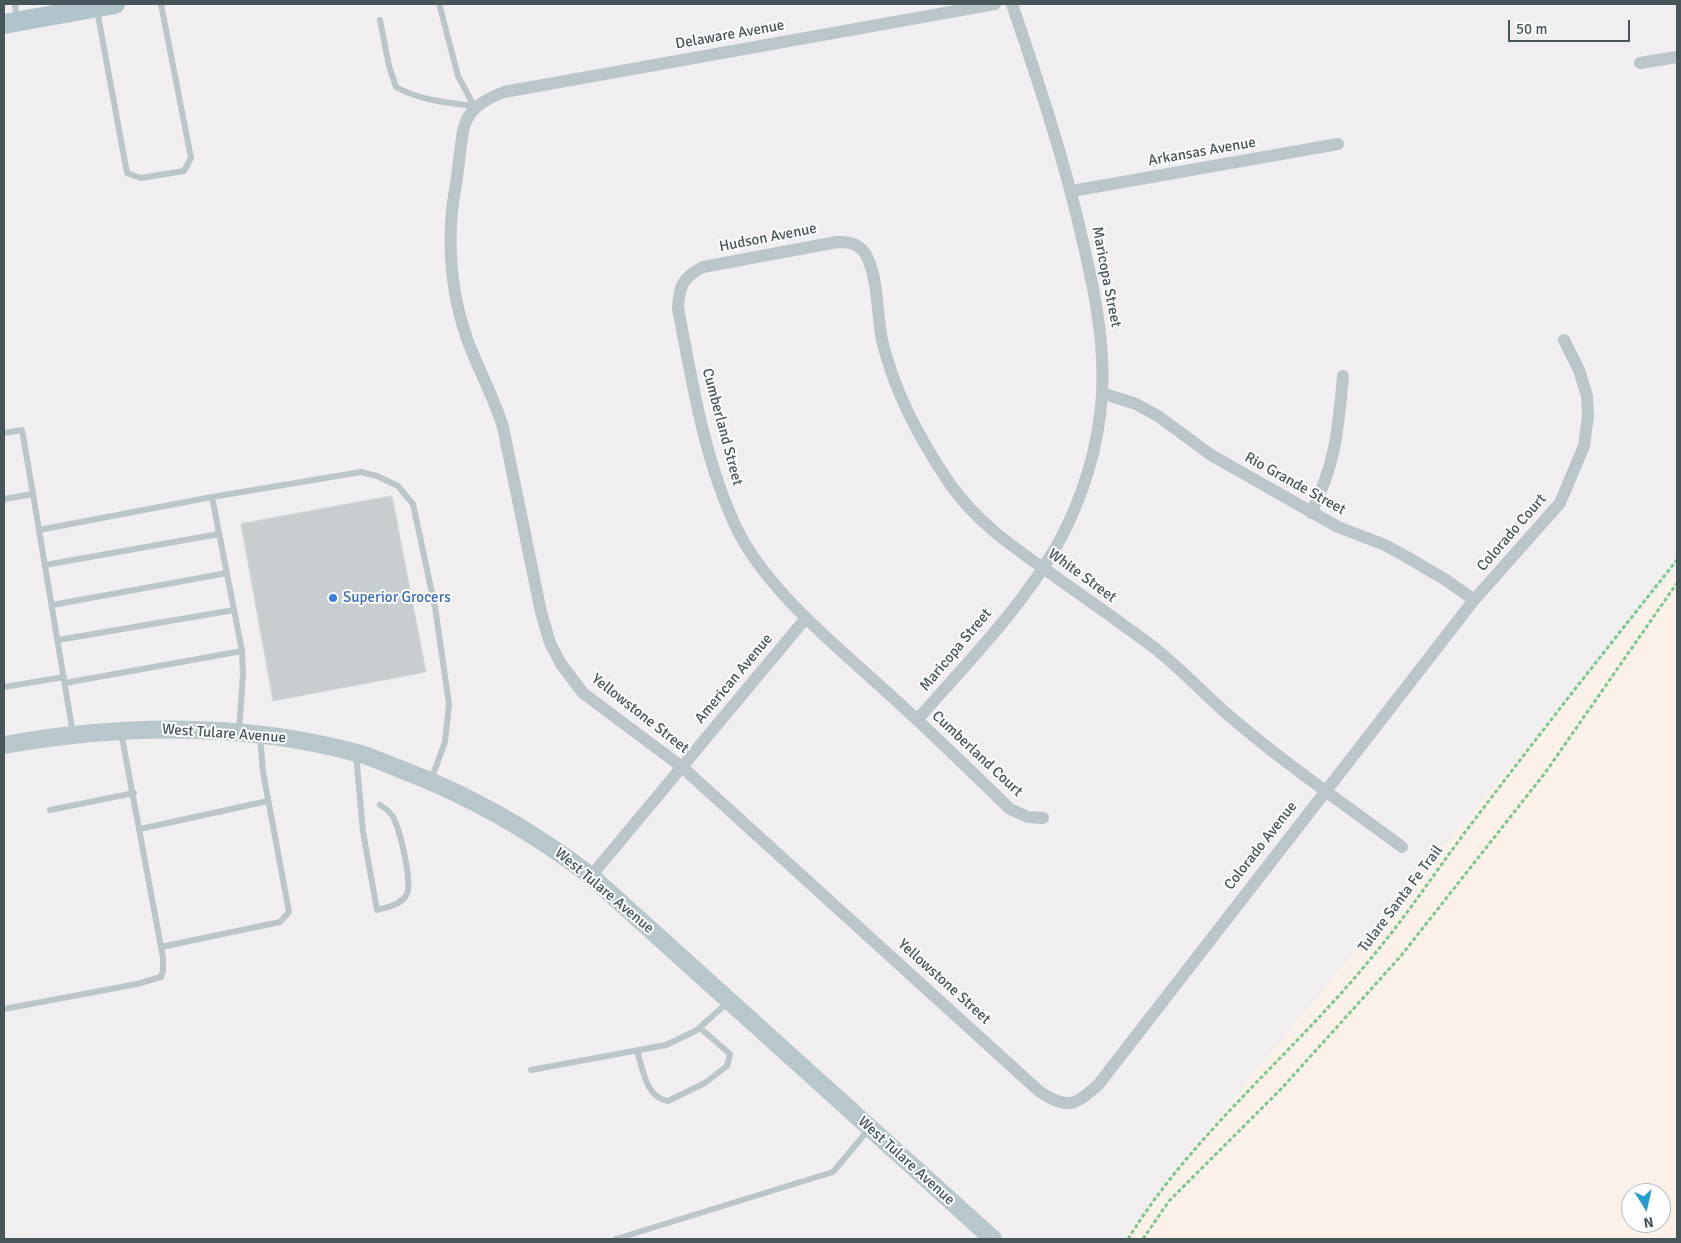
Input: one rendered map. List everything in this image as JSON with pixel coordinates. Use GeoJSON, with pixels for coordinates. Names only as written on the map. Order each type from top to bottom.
{"type":"FeatureCollection","features":[{"type":"Feature","properties":{"kind":"main road"},"geometry":{"type":"LineString","coordinates":[[12,16],[74,7],[106,5]]}},
{"type":"Feature","properties":{"kind":"main road","name":"West Tulare Avenue"},"geometry":{"type":"LineString","coordinates":[[4,744],[153,728],[238,732],[290,738],[356,753],[431,781],[519,825],[591,876],[993,1239]]}},
{"type":"Feature","properties":{"kind":"street","name":"Delaware Avenue"},"geometry":{"type":"LineString","coordinates":[[474,106],[504,92],[995,4]]}},
{"type":"Feature","properties":{"kind":"street","name":"Maricopa Street"},"geometry":{"type":"LineString","coordinates":[[917,720],[1016,604],[1056,548],[1086,480],[1095,445],[1102,393],[1097,305],[1072,191],[1048,111],[1012,4]]}},
{"type":"Feature","properties":{"kind":"street"},"geometry":{"type":"LineString","coordinates":[[1640,63],[1677,57]]}},
{"type":"Feature","properties":{"kind":"street","name":"Yellowstone Street"},"geometry":{"type":"LineString","coordinates":[[474,106],[466,119],[462,135],[451,225],[454,284],[467,339],[496,404],[503,428],[541,612],[550,643],[560,664],[583,693],[682,767],[1040,1092],[1056,1102],[1069,1104]]}},
{"type":"Feature","properties":{"kind":"street","name":"Arkansas Avenue"},"geometry":{"type":"LineString","coordinates":[[1072,191],[1338,144]]}},
{"type":"Feature","properties":{"kind":"street","name":"Hudson Avenue"},"geometry":{"type":"LineString","coordinates":[[684,280],[703,267],[837,242],[850,242],[861,247]]}},
{"type":"Feature","properties":{"kind":"street","name":"White Street"},"geometry":{"type":"LineString","coordinates":[[861,247],[868,259],[873,277],[876,307],[889,367],[916,430],[951,485],[975,514],[998,536],[1153,647],[1227,713],[1402,847]]}},
{"type":"Feature","properties":{"kind":"street","name":"Cumberland Street"},"geometry":{"type":"LineString","coordinates":[[684,280],[678,290],[678,308],[708,450],[722,494],[737,529],[758,561],[806,618],[917,720]]}},
{"type":"Feature","properties":{"kind":"street","name":"Colorado Court"},"geometry":{"type":"LineString","coordinates":[[1474,600],[1560,502],[1581,455],[1588,416],[1587,396],[1579,370],[1564,340]]}},
{"type":"Feature","properties":{"kind":"street"},"geometry":{"type":"LineString","coordinates":[[1311,513],[1329,473],[1336,446],[1343,376]]}},
{"type":"Feature","properties":{"kind":"street","name":"Rio Grande Street"},"geometry":{"type":"LineString","coordinates":[[1102,393],[1136,404],[1158,416],[1212,455],[1311,513],[1405,556],[1446,580],[1474,600]]}},
{"type":"Feature","properties":{"kind":"street","name":"Colorado Avenue"},"geometry":{"type":"LineString","coordinates":[[1069,1104],[1081,1100],[1098,1085],[1325,789],[1474,600]]}},
{"type":"Feature","properties":{"kind":"street","name":"American Avenue"},"geometry":{"type":"LineString","coordinates":[[591,876],[806,618]]}},
{"type":"Feature","properties":{"kind":"street","name":"Cumberland Court"},"geometry":{"type":"LineString","coordinates":[[917,720],[1010,809],[1028,817],[1043,818]]}},
{"type":"Feature","properties":{"kind":"lane"},"geometry":{"type":"LineString","coordinates":[[106,5],[127,173],[141,178],[184,171],[191,158],[161,4]]}},
{"type":"Feature","properties":{"kind":"lane"},"geometry":{"type":"LineString","coordinates":[[440,7],[461,85],[474,106]]}},
{"type":"Feature","properties":{"kind":"lane"},"geometry":{"type":"LineString","coordinates":[[380,20],[389,66],[396,87],[406,93],[438,101],[474,106]]}},
{"type":"Feature","properties":{"kind":"lane"},"geometry":{"type":"LineString","coordinates":[[4,433],[22,430],[74,735]]}},
{"type":"Feature","properties":{"kind":"lane"},"geometry":{"type":"LineString","coordinates":[[39,530],[212,497],[361,472],[398,486],[413,504],[435,607],[450,704],[445,742],[431,781]]}},
{"type":"Feature","properties":{"kind":"lane"},"geometry":{"type":"LineString","coordinates":[[4,499],[33,494]]}},
{"type":"Feature","properties":{"kind":"lane"},"geometry":{"type":"LineString","coordinates":[[212,497],[242,651],[243,674],[238,732]]}},
{"type":"Feature","properties":{"kind":"lane"},"geometry":{"type":"LineString","coordinates":[[45,565],[219,534]]}},
{"type":"Feature","properties":{"kind":"lane"},"geometry":{"type":"LineString","coordinates":[[52,605],[227,573]]}},
{"type":"Feature","properties":{"kind":"lane"},"geometry":{"type":"LineString","coordinates":[[58,640],[234,610]]}},
{"type":"Feature","properties":{"kind":"lane"},"geometry":{"type":"LineString","coordinates":[[4,687],[64,680],[242,651]]}},
{"type":"Feature","properties":{"kind":"lane"},"geometry":{"type":"LineString","coordinates":[[4,1009],[137,984],[161,977],[163,971],[161,947],[134,792],[121,730]]}},
{"type":"Feature","properties":{"kind":"lane"},"geometry":{"type":"LineString","coordinates":[[161,947],[280,922],[289,912],[268,801],[260,735]]}},
{"type":"Feature","properties":{"kind":"lane"},"geometry":{"type":"LineString","coordinates":[[356,753],[363,832],[377,910],[395,905],[402,900],[406,894],[409,882],[395,821],[388,810],[380,805]]}},
{"type":"Feature","properties":{"kind":"lane"},"geometry":{"type":"LineString","coordinates":[[50,810],[134,792]]}},
{"type":"Feature","properties":{"kind":"lane"},"geometry":{"type":"LineString","coordinates":[[140,829],[268,801]]}},
{"type":"Feature","properties":{"kind":"lane"},"geometry":{"type":"LineString","coordinates":[[530,1070],[666,1045],[700,1028],[729,1001]]}},
{"type":"Feature","properties":{"kind":"lane"},"geometry":{"type":"LineString","coordinates":[[637,1051],[650,1092],[662,1100],[668,1101],[705,1084],[727,1066],[730,1054],[700,1028]]}},
{"type":"Feature","properties":{"kind":"lane"},"geometry":{"type":"LineString","coordinates":[[616,1239],[834,1172],[870,1128]]}},
{"type":"Feature","properties":{"kind":"path","name":"Tulare Santa Fe Trail"},"geometry":{"type":"LineString","coordinates":[[1128,1239],[1157,1194],[1206,1135],[1273,1068],[1377,951],[1469,827],[1677,560]]}},
{"type":"Feature","properties":{"kind":"path"},"geometry":{"type":"LineString","coordinates":[[1143,1239],[1170,1202],[1282,1088],[1400,957],[1545,772],[1677,583]]}},
{"type":"Feature","properties":{"kind":"shaded area"},"geometry":{"type":"Polygon","coordinates":[[[1677,568],[1677,1239],[1123,1239],[1261,1064],[1677,568]]]}},
{"type":"Feature","properties":{"kind":"building","name":"Superior Grocers"},"geometry":{"type":"Polygon","coordinates":[[[392,496],[426,672],[273,701],[241,524],[392,496]]]}},
{"type":"Feature","properties":{"kind":"place","name":"Superior Grocers"},"geometry":{"type":"Point","coordinates":[333,598]}}]}
